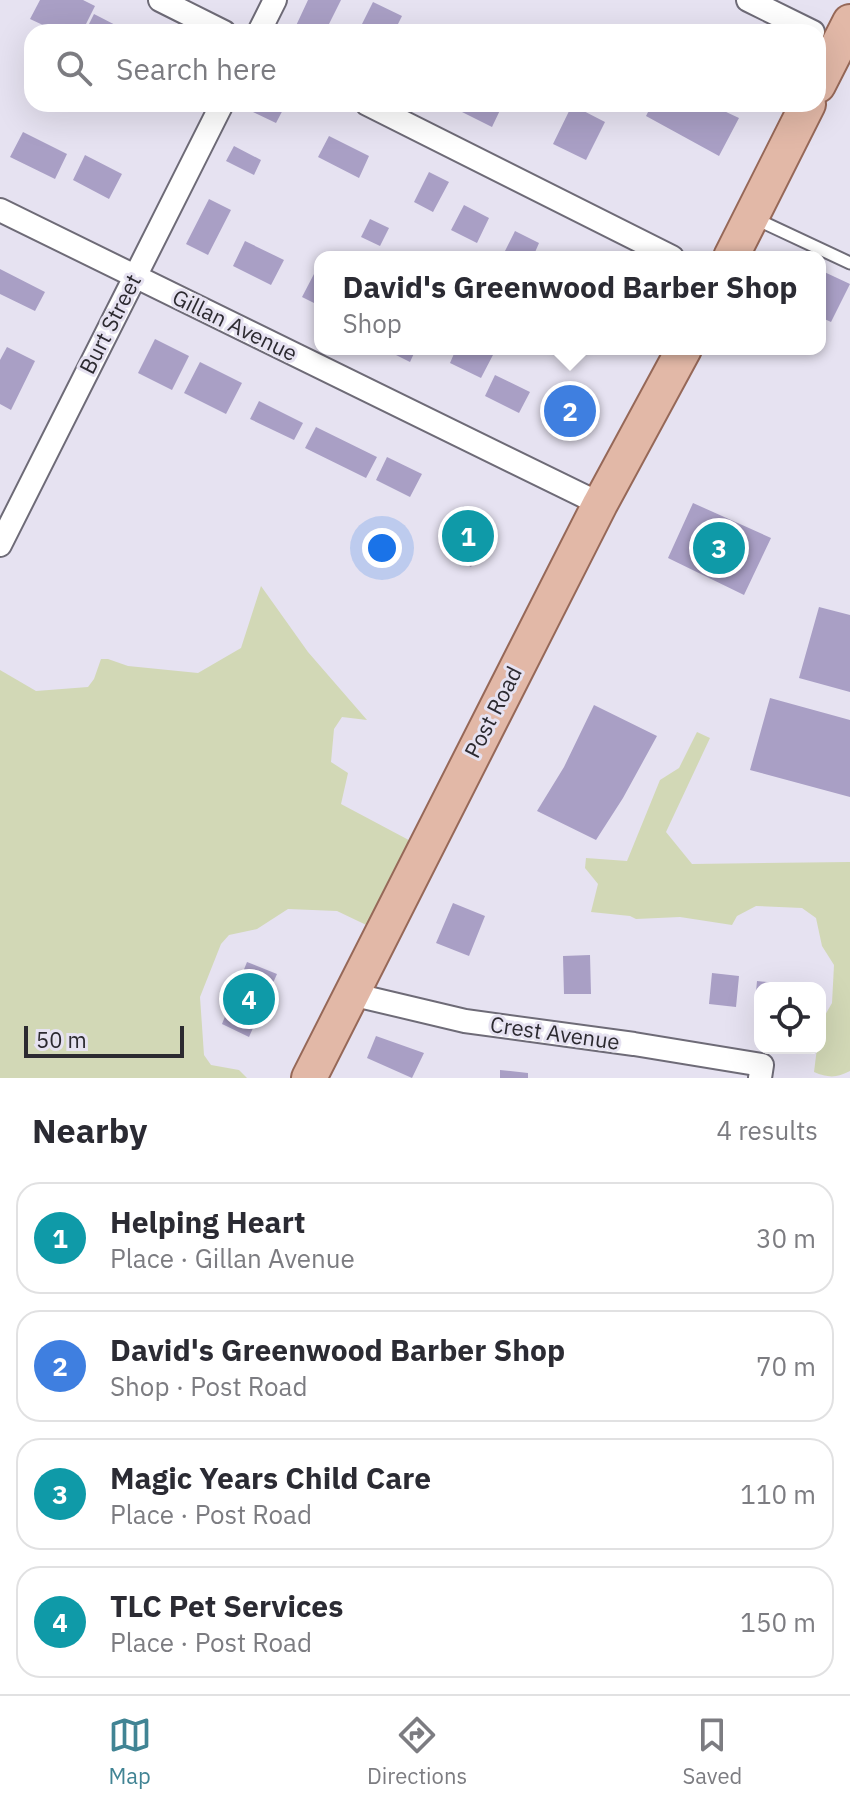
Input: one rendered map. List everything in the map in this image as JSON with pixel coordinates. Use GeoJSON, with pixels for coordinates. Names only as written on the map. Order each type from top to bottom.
{"type":"FeatureCollection","features":[{"type":"Feature","properties":{"kind":"main road"},"geometry":{"type":"LineString","coordinates":[[734,251],[804,112]]}},
{"type":"Feature","properties":{"kind":"main road","name":"Post Road"},"geometry":{"type":"LineString","coordinates":[[309,1078],[600,504],[681,355]]}},
{"type":"Feature","properties":{"kind":"street"},"geometry":{"type":"LineString","coordinates":[[160,0],[208,24]]}},
{"type":"Feature","properties":{"kind":"street"},"geometry":{"type":"LineString","coordinates":[[263,24],[275,0]]}},
{"type":"Feature","properties":{"kind":"street"},"geometry":{"type":"LineString","coordinates":[[748,0],[808,24]]}},
{"type":"Feature","properties":{"kind":"street","name":"Burt Street"},"geometry":{"type":"LineString","coordinates":[[0,545],[218,112]]}},
{"type":"Feature","properties":{"kind":"street"},"geometry":{"type":"LineString","coordinates":[[383,112],[660,251]]}},
{"type":"Feature","properties":{"kind":"street","name":"Gillan Avenue"},"geometry":{"type":"LineString","coordinates":[[0,210],[600,504]]}},
{"type":"Feature","properties":{"kind":"street","name":"Crest Avenue"},"geometry":{"type":"LineString","coordinates":[[351,994],[465,1021],[634,1044],[761,1071]]}},
{"type":"Feature","properties":{"kind":"lane"},"geometry":{"type":"LineString","coordinates":[[752,217],[824,251]]}},
{"type":"Feature","properties":{"kind":"lane"},"geometry":{"type":"LineString","coordinates":[[826,252],[850,263]]}},
{"type":"Feature","properties":{"kind":"green space"},"geometry":{"type":"Polygon","coordinates":[[[261,586],[308,652],[367,720],[342,717],[334,729],[331,762],[348,773],[341,804],[420,846],[381,932],[337,911],[288,909],[257,929],[229,935],[221,944],[200,997],[204,1055],[211,1065],[239,1070],[247,1078],[0,1078],[0,670],[36,691],[88,687],[101,659],[128,666],[198,673],[241,648],[261,586]]]}},
{"type":"Feature","properties":{"kind":"green space"},"geometry":{"type":"Polygon","coordinates":[[[697,732],[710,738],[666,832],[692,864],[850,862],[850,1071],[832,1076],[814,1072],[816,1054],[826,1054],[826,1013],[832,1003],[834,965],[822,946],[816,918],[802,908],[756,906],[737,916],[732,925],[680,917],[636,919],[591,912],[598,884],[585,868],[586,858],[627,861],[660,780],[679,768],[697,732]]]}},
{"type":"Feature","properties":{"kind":"building"},"geometry":{"type":"Polygon","coordinates":[[[40,0],[83,0],[95,6],[86,24],[41,24],[30,19],[40,0]]]}},
{"type":"Feature","properties":{"kind":"building"},"geometry":{"type":"Polygon","coordinates":[[[308,0],[341,0],[329,24],[297,24],[308,0]]]}},
{"type":"Feature","properties":{"kind":"building"},"geometry":{"type":"Polygon","coordinates":[[[373,2],[402,16],[398,24],[362,24],[373,2]]]}},
{"type":"Feature","properties":{"kind":"building"},"geometry":{"type":"Polygon","coordinates":[[[94,14],[113,24],[89,24],[94,14]]]}},
{"type":"Feature","properties":{"kind":"building"},"geometry":{"type":"Polygon","coordinates":[[[253,112],[282,112],[276,123],[253,112]]]}},
{"type":"Feature","properties":{"kind":"building"},"geometry":{"type":"Polygon","coordinates":[[[462,112],[499,112],[492,127],[462,112]]]}},
{"type":"Feature","properties":{"kind":"building"},"geometry":{"type":"Polygon","coordinates":[[[569,112],[586,112],[605,122],[586,160],[553,144],[569,112]]]}},
{"type":"Feature","properties":{"kind":"building"},"geometry":{"type":"Polygon","coordinates":[[[648,112],[726,112],[739,118],[719,156],[646,116],[648,112]]]}},
{"type":"Feature","properties":{"kind":"building"},"geometry":{"type":"Polygon","coordinates":[[[23,132],[67,154],[55,179],[10,157],[23,132]]]}},
{"type":"Feature","properties":{"kind":"building"},"geometry":{"type":"Polygon","coordinates":[[[329,136],[369,156],[359,178],[318,157],[329,136]]]}},
{"type":"Feature","properties":{"kind":"building"},"geometry":{"type":"Polygon","coordinates":[[[234,146],[261,160],[254,175],[226,161],[234,146]]]}},
{"type":"Feature","properties":{"kind":"building"},"geometry":{"type":"Polygon","coordinates":[[[85,155],[122,174],[109,199],[73,180],[85,155]]]}},
{"type":"Feature","properties":{"kind":"building"},"geometry":{"type":"Polygon","coordinates":[[[429,172],[449,182],[433,212],[414,202],[429,172]]]}},
{"type":"Feature","properties":{"kind":"building"},"geometry":{"type":"Polygon","coordinates":[[[209,199],[231,210],[208,255],[186,244],[209,199]]]}},
{"type":"Feature","properties":{"kind":"building"},"geometry":{"type":"Polygon","coordinates":[[[464,205],[489,218],[477,243],[451,230],[464,205]]]}},
{"type":"Feature","properties":{"kind":"building"},"geometry":{"type":"Polygon","coordinates":[[[370,219],[389,228],[380,246],[361,237],[370,219]]]}},
{"type":"Feature","properties":{"kind":"building"},"geometry":{"type":"Polygon","coordinates":[[[515,231],[539,243],[536,251],[505,251],[515,231]]]}},
{"type":"Feature","properties":{"kind":"building"},"geometry":{"type":"Polygon","coordinates":[[[245,241],[284,260],[271,285],[233,266],[245,241]]]}},
{"type":"Feature","properties":{"kind":"building"},"geometry":{"type":"Polygon","coordinates":[[[0,269],[45,292],[35,311],[0,294],[0,269]]]}},
{"type":"Feature","properties":{"kind":"building"},"geometry":{"type":"Polygon","coordinates":[[[826,273],[850,284],[831,322],[826,320],[826,273]]]}},
{"type":"Feature","properties":{"kind":"building"},"geometry":{"type":"Polygon","coordinates":[[[314,274],[314,303],[302,297],[314,274]]]}},
{"type":"Feature","properties":{"kind":"building"},"geometry":{"type":"Polygon","coordinates":[[[155,339],[189,356],[172,390],[138,373],[155,339]]]}},
{"type":"Feature","properties":{"kind":"building"},"geometry":{"type":"Polygon","coordinates":[[[7,347],[35,361],[11,410],[0,404],[0,360],[7,347]]]}},
{"type":"Feature","properties":{"kind":"building"},"geometry":{"type":"Polygon","coordinates":[[[396,355],[413,355],[410,362],[396,355]]]}},
{"type":"Feature","properties":{"kind":"building"},"geometry":{"type":"Polygon","coordinates":[[[453,355],[493,355],[481,378],[450,363],[453,355]]]}},
{"type":"Feature","properties":{"kind":"building"},"geometry":{"type":"Polygon","coordinates":[[[200,362],[242,383],[226,414],[184,393],[200,362]]]}},
{"type":"Feature","properties":{"kind":"building"},"geometry":{"type":"Polygon","coordinates":[[[495,375],[530,392],[519,413],[485,396],[495,375]]]}},
{"type":"Feature","properties":{"kind":"building"},"geometry":{"type":"Polygon","coordinates":[[[559,392],[592,409],[582,432],[548,414],[559,392]]]}},
{"type":"Feature","properties":{"kind":"building"},"geometry":{"type":"Polygon","coordinates":[[[259,401],[303,423],[294,440],[250,419],[259,401]]]}},
{"type":"Feature","properties":{"kind":"building"},"geometry":{"type":"Polygon","coordinates":[[[316,427],[377,457],[366,478],[305,448],[316,427]]]}},
{"type":"Feature","properties":{"kind":"building"},"geometry":{"type":"Polygon","coordinates":[[[387,457],[422,474],[410,497],[376,480],[387,457]]]}},
{"type":"Feature","properties":{"kind":"building"},"geometry":{"type":"Polygon","coordinates":[[[693,503],[771,538],[744,595],[668,558],[693,503]]]}},
{"type":"Feature","properties":{"kind":"building"},"geometry":{"type":"Polygon","coordinates":[[[463,506],[495,523],[471,567],[442,549],[463,506]]]}},
{"type":"Feature","properties":{"kind":"building"},"geometry":{"type":"Polygon","coordinates":[[[819,607],[850,615],[850,692],[799,678],[819,607]]]}},
{"type":"Feature","properties":{"kind":"building"},"geometry":{"type":"Polygon","coordinates":[[[770,698],[850,720],[850,797],[750,770],[770,698]]]}},
{"type":"Feature","properties":{"kind":"building"},"geometry":{"type":"Polygon","coordinates":[[[594,705],[657,736],[596,840],[537,811],[564,767],[594,705]]]}},
{"type":"Feature","properties":{"kind":"building"},"geometry":{"type":"Polygon","coordinates":[[[453,903],[485,916],[469,956],[436,943],[453,903]]]}},
{"type":"Feature","properties":{"kind":"building"},"geometry":{"type":"Polygon","coordinates":[[[590,955],[591,994],[564,994],[563,956],[590,955]]]}},
{"type":"Feature","properties":{"kind":"building"},"geometry":{"type":"Polygon","coordinates":[[[247,962],[277,974],[249,1037],[222,1024],[247,962]]]}},
{"type":"Feature","properties":{"kind":"building"},"geometry":{"type":"Polygon","coordinates":[[[712,973],[739,976],[736,1007],[709,1004],[712,973]]]}},
{"type":"Feature","properties":{"kind":"building"},"geometry":{"type":"Polygon","coordinates":[[[376,1036],[424,1053],[412,1078],[367,1058],[376,1036]]]}},
{"type":"Feature","properties":{"kind":"building"},"geometry":{"type":"Polygon","coordinates":[[[500,1070],[528,1073],[528,1078],[500,1078],[500,1070]]]}},
{"type":"Feature","properties":{"kind":"place","name":"David's Greenwood Barber Shop"},"geometry":{"type":"Point","coordinates":[570,411]}},
{"type":"Feature","properties":{"kind":"place","name":"Helping Heart"},"geometry":{"type":"Point","coordinates":[468,536]}},
{"type":"Feature","properties":{"kind":"place","name":"Magic Years Child Care"},"geometry":{"type":"Point","coordinates":[719,548]}},
{"type":"Feature","properties":{"kind":"place","name":"TLC Pet Services"},"geometry":{"type":"Point","coordinates":[249,999]}}]}
